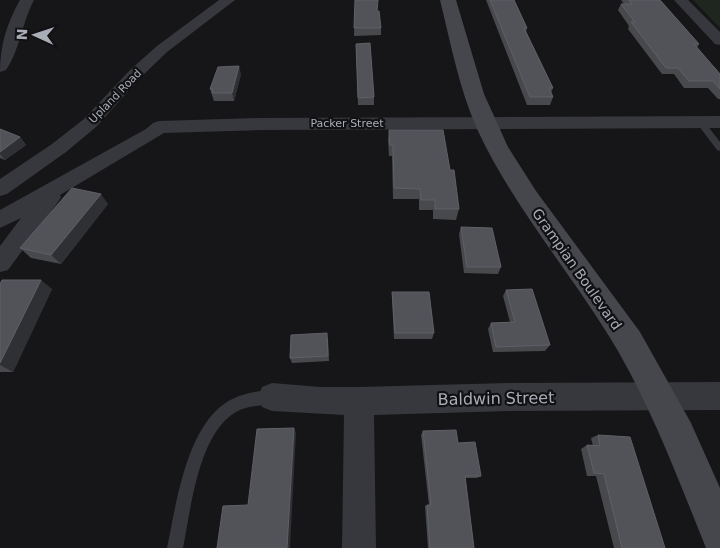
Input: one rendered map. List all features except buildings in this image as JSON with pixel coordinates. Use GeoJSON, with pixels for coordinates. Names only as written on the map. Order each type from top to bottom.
{"type":"FeatureCollection","features":[{"type":"Feature","properties":{"kind":"street"},"geometry":{"type":"LineString","coordinates":[[0,67],[20,12],[27,0]]}},
{"type":"Feature","properties":{"kind":"street","name":"Upland Road"},"geometry":{"type":"LineString","coordinates":[[0,189],[59,148],[90,123],[162,48],[228,0]]}},
{"type":"Feature","properties":{"kind":"street","name":"Grampian Boulevard"},"geometry":{"type":"LineString","coordinates":[[448,0],[485,124],[525,194],[629,342],[659,397],[706,498],[720,534]]}},
{"type":"Feature","properties":{"kind":"street"},"geometry":{"type":"LineString","coordinates":[[681,0],[720,40]]}},
{"type":"Feature","properties":{"kind":"street","name":"Packer Street"},"geometry":{"type":"LineString","coordinates":[[0,220],[152,133],[159,127],[270,124],[720,122]]}},
{"type":"Feature","properties":{"kind":"street"},"geometry":{"type":"LineString","coordinates":[[0,263],[28,225],[64,182]]}},
{"type":"Feature","properties":{"kind":"street","name":"Baldwin Street"},"geometry":{"type":"LineString","coordinates":[[272,398],[290,397],[320,401],[359,402],[508,398],[720,396]]}},
{"type":"Feature","properties":{"kind":"street"},"geometry":{"type":"LineString","coordinates":[[359,402],[359,548]]}},
{"type":"Feature","properties":{"kind":"lane"},"geometry":{"type":"LineString","coordinates":[[700,122],[720,148]]}},
{"type":"Feature","properties":{"kind":"lane"},"geometry":{"type":"LineString","coordinates":[[175,548],[184,506],[204,439],[217,419],[226,410],[240,402],[257,398],[272,398]]}},
{"type":"Feature","properties":{"kind":"shaded area"},"geometry":{"type":"Polygon","coordinates":[[[693,0],[720,0],[720,28],[693,0]]]}}]}
